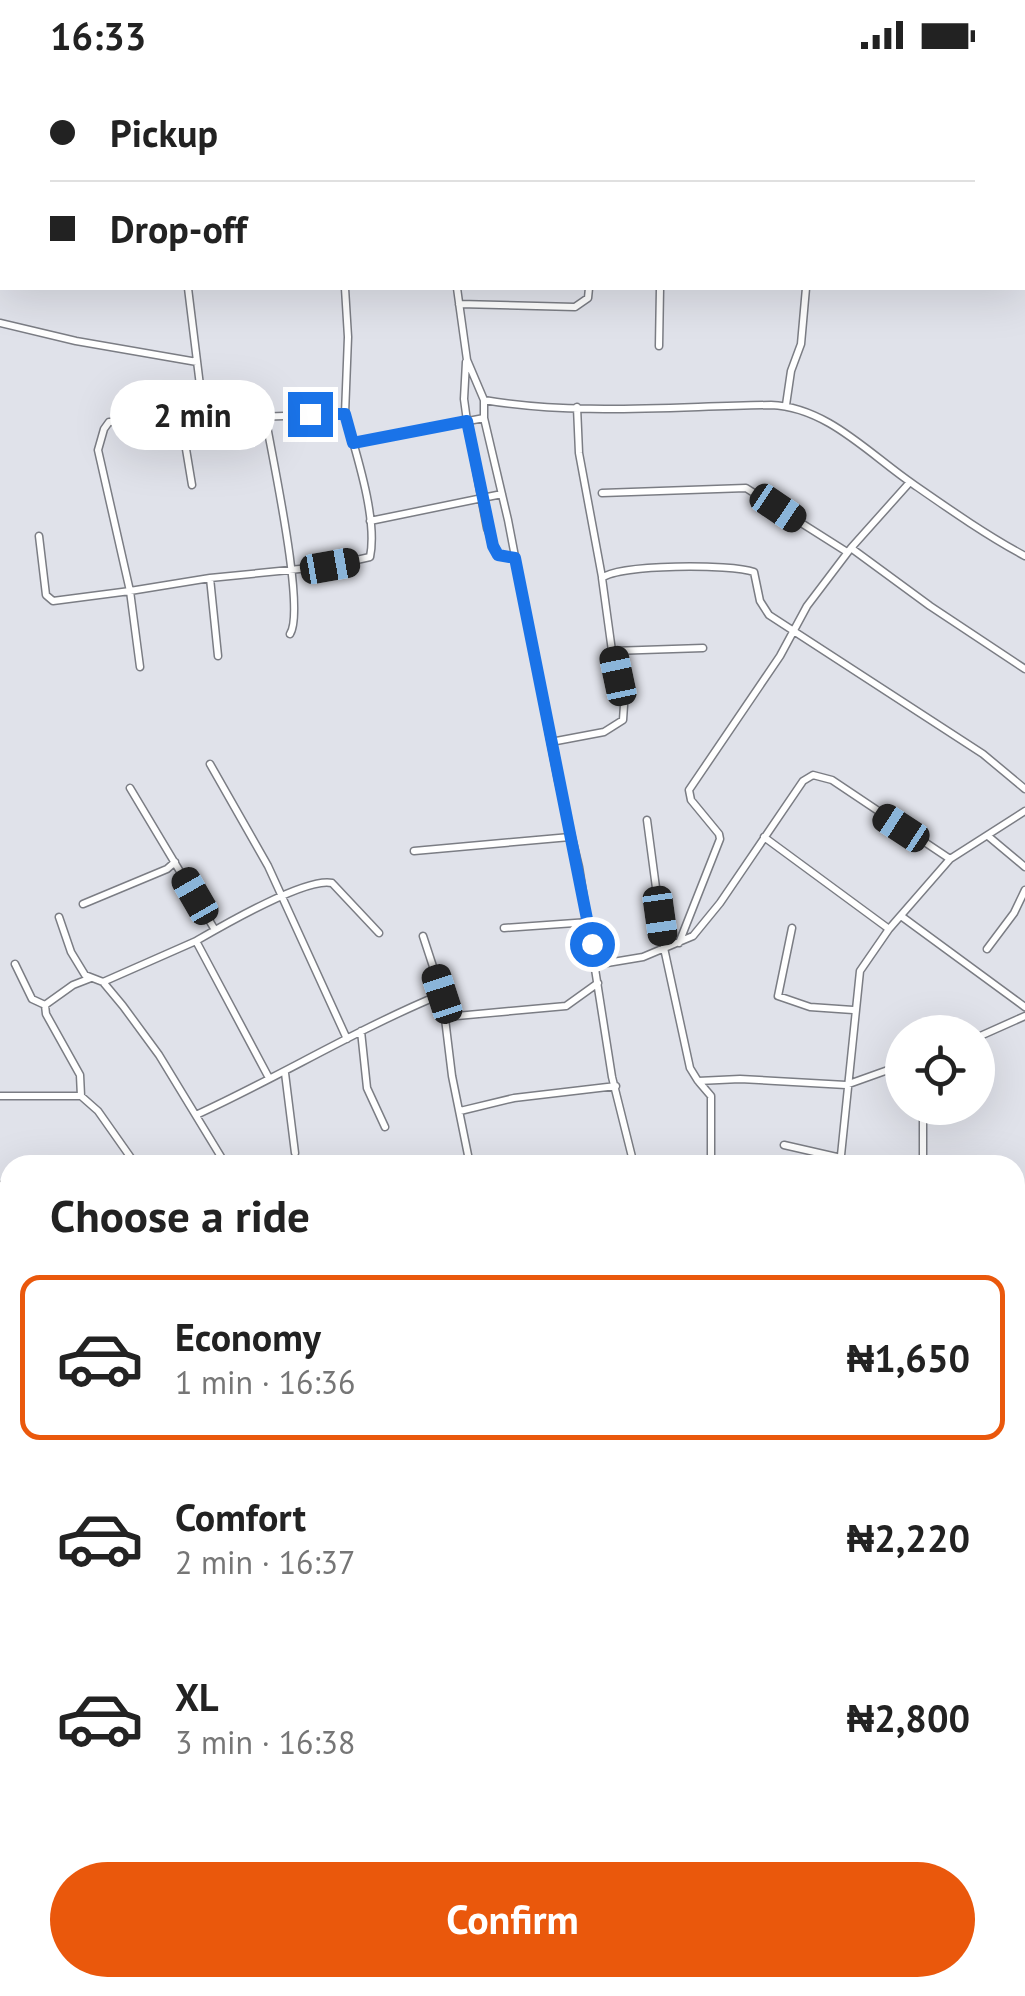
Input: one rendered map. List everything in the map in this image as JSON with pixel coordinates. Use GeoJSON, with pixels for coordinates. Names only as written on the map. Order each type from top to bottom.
{"type":"FeatureCollection","features":[{"type":"Feature","properties":{"kind":"street"},"geometry":{"type":"LineString","coordinates":[[188,290],[204,418]]}},
{"type":"Feature","properties":{"kind":"street"},"geometry":{"type":"LineString","coordinates":[[39,536],[46,595],[53,601],[210,578],[291,571],[370,557],[370,522],[345,414],[345,290]]}},
{"type":"Feature","properties":{"kind":"street"},"geometry":{"type":"LineString","coordinates":[[457,290],[466,360],[464,400],[482,498],[493,546],[498,555],[515,558]]}},
{"type":"Feature","properties":{"kind":"street"},"geometry":{"type":"LineString","coordinates":[[460,304],[575,307],[588,298],[588,290]]}},
{"type":"Feature","properties":{"kind":"street"},"geometry":{"type":"LineString","coordinates":[[660,290],[660,346]]}},
{"type":"Feature","properties":{"kind":"street"},"geometry":{"type":"LineString","coordinates":[[786,405],[790,371],[801,344],[806,290]]}},
{"type":"Feature","properties":{"kind":"street"},"geometry":{"type":"LineString","coordinates":[[0,323],[197,362]]}},
{"type":"Feature","properties":{"kind":"street"},"geometry":{"type":"LineString","coordinates":[[466,360],[484,400],[484,418],[589,922],[616,1086],[632,1155]]}},
{"type":"Feature","properties":{"kind":"street"},"geometry":{"type":"LineString","coordinates":[[484,400],[577,407],[786,405],[832,424],[910,482],[1025,556]]}},
{"type":"Feature","properties":{"kind":"street"},"geometry":{"type":"LineString","coordinates":[[551,742],[604,732],[623,720],[624,705],[579,453],[577,407]]}},
{"type":"Feature","properties":{"kind":"street"},"geometry":{"type":"LineString","coordinates":[[140,666],[130,592],[98,450],[109,422],[345,414]]}},
{"type":"Feature","properties":{"kind":"street"},"geometry":{"type":"LineString","coordinates":[[265,415],[291,571],[296,615],[290,634]]}},
{"type":"Feature","properties":{"kind":"street"},"geometry":{"type":"LineString","coordinates":[[353,443],[484,418]]}},
{"type":"Feature","properties":{"kind":"street"},"geometry":{"type":"LineString","coordinates":[[180,419],[192,485]]}},
{"type":"Feature","properties":{"kind":"street"},"geometry":{"type":"LineString","coordinates":[[680,943],[720,839],[691,800],[690,790],[754,696],[807,606],[849,550],[910,482]]}},
{"type":"Feature","properties":{"kind":"street"},"geometry":{"type":"LineString","coordinates":[[602,493],[746,488],[849,550],[1025,669]]}},
{"type":"Feature","properties":{"kind":"street"},"geometry":{"type":"LineString","coordinates":[[370,522],[502,494]]}},
{"type":"Feature","properties":{"kind":"street"},"geometry":{"type":"LineString","coordinates":[[602,578],[607,573],[642,569],[754,572],[764,609],[861,677],[983,754],[1025,788]]}},
{"type":"Feature","properties":{"kind":"street"},"geometry":{"type":"LineString","coordinates":[[210,578],[218,656]]}},
{"type":"Feature","properties":{"kind":"street"},"geometry":{"type":"LineString","coordinates":[[612,651],[703,648]]}},
{"type":"Feature","properties":{"kind":"street"},"geometry":{"type":"LineString","coordinates":[[210,764],[283,896],[347,1039]]}},
{"type":"Feature","properties":{"kind":"street"},"geometry":{"type":"LineString","coordinates":[[595,966],[680,943],[702,927],[802,781],[814,775],[822,775],[950,859]]}},
{"type":"Feature","properties":{"kind":"street"},"geometry":{"type":"LineString","coordinates":[[130,788],[214,930]]}},
{"type":"Feature","properties":{"kind":"street"},"geometry":{"type":"LineString","coordinates":[[840,1155],[860,971],[889,929],[950,859],[1025,811]]}},
{"type":"Feature","properties":{"kind":"street"},"geometry":{"type":"LineString","coordinates":[[647,820],[664,948],[690,1068],[710,1090],[711,1155]]}},
{"type":"Feature","properties":{"kind":"street"},"geometry":{"type":"LineString","coordinates":[[764,836],[889,929]]}},
{"type":"Feature","properties":{"kind":"street"},"geometry":{"type":"LineString","coordinates":[[988,836],[1025,867]]}},
{"type":"Feature","properties":{"kind":"street"},"geometry":{"type":"LineString","coordinates":[[414,850],[570,837]]}},
{"type":"Feature","properties":{"kind":"street"},"geometry":{"type":"LineString","coordinates":[[83,904],[176,862]]}},
{"type":"Feature","properties":{"kind":"street"},"geometry":{"type":"LineString","coordinates":[[103,982],[322,881],[332,884],[379,933]]}},
{"type":"Feature","properties":{"kind":"street"},"geometry":{"type":"LineString","coordinates":[[987,949],[1025,890]]}},
{"type":"Feature","properties":{"kind":"street"},"geometry":{"type":"LineString","coordinates":[[900,916],[1025,1007]]}},
{"type":"Feature","properties":{"kind":"street"},"geometry":{"type":"LineString","coordinates":[[59,918],[70,952],[86,975],[103,982],[159,1054],[220,1155]]}},
{"type":"Feature","properties":{"kind":"street"},"geometry":{"type":"LineString","coordinates":[[504,928],[589,922]]}},
{"type":"Feature","properties":{"kind":"street"},"geometry":{"type":"LineString","coordinates":[[792,928],[778,996],[810,1006],[854,1010]]}},
{"type":"Feature","properties":{"kind":"street"},"geometry":{"type":"LineString","coordinates":[[423,936],[442,994],[452,1076],[469,1155]]}},
{"type":"Feature","properties":{"kind":"street"},"geometry":{"type":"LineString","coordinates":[[196,940],[269,1078]]}},
{"type":"Feature","properties":{"kind":"street"},"geometry":{"type":"LineString","coordinates":[[15,964],[32,998],[45,1005]]}},
{"type":"Feature","properties":{"kind":"street"},"geometry":{"type":"LineString","coordinates":[[45,1005],[73,985],[92,978]]}},
{"type":"Feature","properties":{"kind":"street"},"geometry":{"type":"LineString","coordinates":[[446,1016],[566,1006],[598,983]]}},
{"type":"Feature","properties":{"kind":"street"},"geometry":{"type":"LineString","coordinates":[[196,1115],[442,994]]}},
{"type":"Feature","properties":{"kind":"street"},"geometry":{"type":"LineString","coordinates":[[45,1005],[46,1014],[80,1075],[81,1096]]}},
{"type":"Feature","properties":{"kind":"street"},"geometry":{"type":"LineString","coordinates":[[995,1029],[1025,1016]]}},
{"type":"Feature","properties":{"kind":"street"},"geometry":{"type":"LineString","coordinates":[[360,1032],[367,1088],[385,1127]]}},
{"type":"Feature","properties":{"kind":"street"},"geometry":{"type":"LineString","coordinates":[[698,1081],[740,1079],[846,1086],[885,1071]]}},
{"type":"Feature","properties":{"kind":"street"},"geometry":{"type":"LineString","coordinates":[[285,1073],[295,1153]]}},
{"type":"Feature","properties":{"kind":"street"},"geometry":{"type":"LineString","coordinates":[[460,1112],[514,1098],[616,1086]]}},
{"type":"Feature","properties":{"kind":"street"},"geometry":{"type":"LineString","coordinates":[[0,1096],[81,1096],[98,1111],[129,1155]]}},
{"type":"Feature","properties":{"kind":"street"},"geometry":{"type":"LineString","coordinates":[[923,1125],[924,1155]]}},
{"type":"Feature","properties":{"kind":"street"},"geometry":{"type":"LineString","coordinates":[[784,1145],[814,1155]]}},
{"type":"Feature","properties":{"kind":"route"},"geometry":{"type":"LineString","coordinates":[[310,414],[345,414],[353,443],[467,421],[493,546],[504,559],[515,558],[592,944]]}}]}
